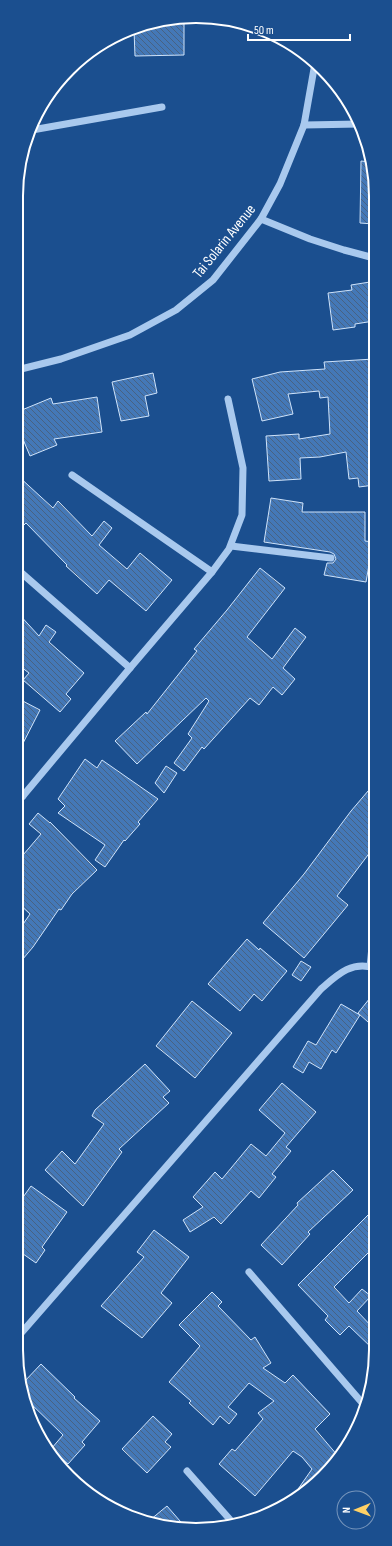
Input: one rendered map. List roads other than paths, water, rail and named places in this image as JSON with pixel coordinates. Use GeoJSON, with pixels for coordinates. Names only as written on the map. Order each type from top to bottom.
{"type":"FeatureCollection","features":[{"type":"Feature","properties":{"kind":"street","name":"Tai Solarin Avenue"},"geometry":{"type":"LineString","coordinates":[[23,368],[61,358],[130,335],[176,310],[213,280],[261,219],[280,184],[304,125],[314,70]]}},
{"type":"Feature","properties":{"kind":"street"},"geometry":{"type":"LineString","coordinates":[[36,129],[162,107]]}},
{"type":"Feature","properties":{"kind":"street"},"geometry":{"type":"LineString","coordinates":[[304,125],[353,124]]}},
{"type":"Feature","properties":{"kind":"street"},"geometry":{"type":"LineString","coordinates":[[261,219],[310,239],[369,257]]}},
{"type":"Feature","properties":{"kind":"street"},"geometry":{"type":"LineString","coordinates":[[23,796],[212,572],[231,546],[242,515],[243,468],[228,399]]}},
{"type":"Feature","properties":{"kind":"street"},"geometry":{"type":"LineString","coordinates":[[72,475],[212,572]]}},
{"type":"Feature","properties":{"kind":"street"},"geometry":{"type":"LineString","coordinates":[[231,546],[331,558]]}},
{"type":"Feature","properties":{"kind":"street"},"geometry":{"type":"LineString","coordinates":[[23,574],[130,668]]}},
{"type":"Feature","properties":{"kind":"street"},"geometry":{"type":"LineString","coordinates":[[23,1331],[321,989],[338,975],[354,966],[369,967]]}},
{"type":"Feature","properties":{"kind":"street"},"geometry":{"type":"LineString","coordinates":[[249,1272],[361,1402]]}},
{"type":"Feature","properties":{"kind":"street"},"geometry":{"type":"LineString","coordinates":[[187,1471],[230,1520]]}}]}
